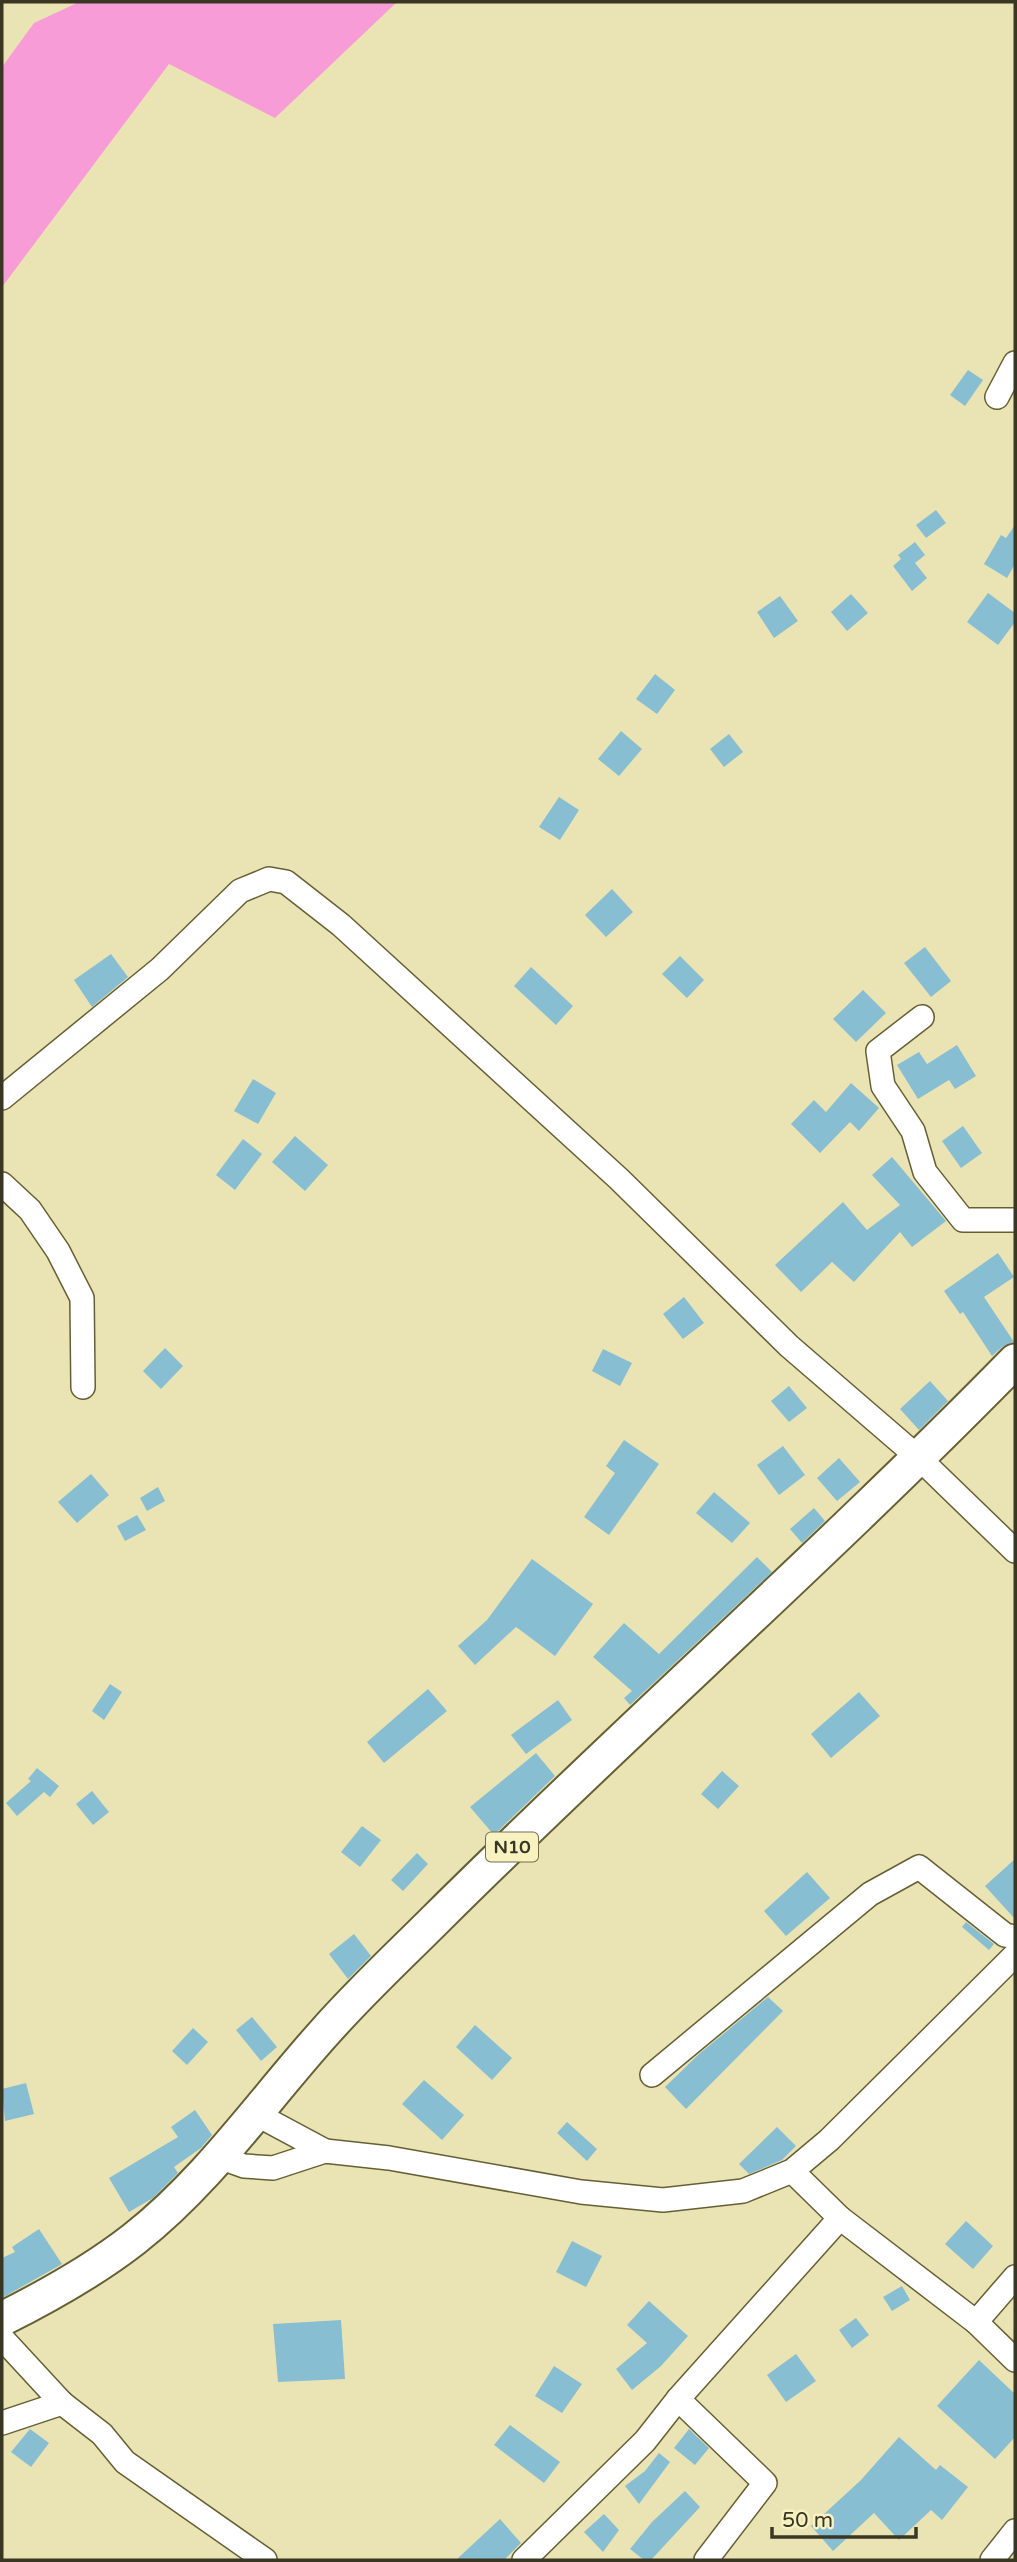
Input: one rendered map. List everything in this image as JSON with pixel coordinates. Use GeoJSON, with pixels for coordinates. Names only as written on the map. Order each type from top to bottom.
{"type":"FeatureCollection","features":[{"type":"Feature","properties":{"kind":"highway","name":"N10"},"geometry":{"type":"LineString","coordinates":[[2,2319],[69,2285],[135,2238],[219,2157],[326,2031],[440,1915],[920,1458],[1015,1361]]}},
{"type":"Feature","properties":{"kind":"street"},"geometry":{"type":"LineString","coordinates":[[997,397],[1015,363]]}},
{"type":"Feature","properties":{"kind":"street"},"geometry":{"type":"LineString","coordinates":[[2,1098],[160,969],[240,891],[269,879],[286,882],[341,925],[619,1179],[789,1346],[920,1458],[1015,1551]]}},
{"type":"Feature","properties":{"kind":"street"},"geometry":{"type":"LineString","coordinates":[[922,1017],[878,1051],[883,1086],[913,1131],[925,1172],[963,1220],[1015,1220]]}},
{"type":"Feature","properties":{"kind":"street"},"geometry":{"type":"LineString","coordinates":[[2,1184],[30,1210],[58,1251],[82,1298],[83,1387]]}},
{"type":"Feature","properties":{"kind":"street"},"geometry":{"type":"LineString","coordinates":[[652,2075],[870,1894],[919,1867],[1005,1935],[1015,1937]]}},
{"type":"Feature","properties":{"kind":"street"},"geometry":{"type":"LineString","coordinates":[[256,2114],[325,2151],[389,2158],[581,2192],[663,2200],[743,2192],[793,2171],[829,2140],[1015,1955]]}},
{"type":"Feature","properties":{"kind":"street"},"geometry":{"type":"LineString","coordinates":[[219,2157],[244,2166],[273,2168],[325,2151]]}},
{"type":"Feature","properties":{"kind":"street"},"geometry":{"type":"LineString","coordinates":[[793,2171],[840,2218],[976,2322],[1015,2360]]}},
{"type":"Feature","properties":{"kind":"street"},"geometry":{"type":"LineString","coordinates":[[524,2560],[645,2441],[678,2399],[840,2218]]}},
{"type":"Feature","properties":{"kind":"street"},"geometry":{"type":"LineString","coordinates":[[976,2322],[1015,2277]]}},
{"type":"Feature","properties":{"kind":"street"},"geometry":{"type":"LineString","coordinates":[[2,2338],[62,2403],[102,2434],[125,2462],[265,2560]]}},
{"type":"Feature","properties":{"kind":"street"},"geometry":{"type":"LineString","coordinates":[[678,2399],[765,2483],[706,2560]]}},
{"type":"Feature","properties":{"kind":"street"},"geometry":{"type":"LineString","coordinates":[[2,2423],[62,2403]]}},
{"type":"Feature","properties":{"kind":"street"},"geometry":{"type":"LineString","coordinates":[[992,2560],[1015,2530]]}},
{"type":"Feature","properties":{"kind":"shaded area"},"geometry":{"type":"Polygon","coordinates":[[[79,2],[397,2],[275,118],[169,64],[2,287],[2,67],[34,23],[79,2]]]}},
{"type":"Feature","properties":{"kind":"building"},"geometry":{"type":"Polygon","coordinates":[[[968,370],[983,380],[965,406],[950,395],[968,370]]]}},
{"type":"Feature","properties":{"kind":"building"},"geometry":{"type":"Polygon","coordinates":[[[936,510],[946,523],[926,538],[916,525],[936,510]]]}},
{"type":"Feature","properties":{"kind":"building"},"geometry":{"type":"Polygon","coordinates":[[[1015,525],[1015,564],[1007,578],[984,564],[1001,535],[1006,538],[1015,525]]]}},
{"type":"Feature","properties":{"kind":"building"},"geometry":{"type":"Polygon","coordinates":[[[915,542],[925,555],[915,563],[927,578],[912,591],[893,566],[901,559],[898,555],[915,542]]]}},
{"type":"Feature","properties":{"kind":"building"},"geometry":{"type":"Polygon","coordinates":[[[988,593],[1015,613],[1015,622],[998,645],[967,622],[988,593]]]}},
{"type":"Feature","properties":{"kind":"building"},"geometry":{"type":"Polygon","coordinates":[[[851,594],[868,613],[847,631],[831,612],[851,594]]]}},
{"type":"Feature","properties":{"kind":"building"},"geometry":{"type":"Polygon","coordinates":[[[780,596],[798,621],[774,638],[757,612],[780,596]]]}},
{"type":"Feature","properties":{"kind":"building"},"geometry":{"type":"Polygon","coordinates":[[[655,674],[675,690],[657,714],[636,699],[655,674]]]}},
{"type":"Feature","properties":{"kind":"building"},"geometry":{"type":"Polygon","coordinates":[[[621,731],[642,749],[619,776],[598,759],[621,731]]]}},
{"type":"Feature","properties":{"kind":"building"},"geometry":{"type":"Polygon","coordinates":[[[729,734],[743,752],[724,767],[710,749],[729,734]]]}},
{"type":"Feature","properties":{"kind":"building"},"geometry":{"type":"Polygon","coordinates":[[[559,797],[579,810],[560,840],[539,827],[559,797]]]}},
{"type":"Feature","properties":{"kind":"building"},"geometry":{"type":"Polygon","coordinates":[[[612,889],[633,912],[606,937],[585,915],[612,889]]]}},
{"type":"Feature","properties":{"kind":"building"},"geometry":{"type":"Polygon","coordinates":[[[925,947],[951,981],[931,997],[904,963],[925,947]]]}},
{"type":"Feature","properties":{"kind":"building"},"geometry":{"type":"Polygon","coordinates":[[[111,954],[128,977],[92,1007],[74,980],[111,954]]]}},
{"type":"Feature","properties":{"kind":"building"},"geometry":{"type":"Polygon","coordinates":[[[680,956],[704,980],[687,998],[662,974],[680,956]]]}},
{"type":"Feature","properties":{"kind":"building"},"geometry":{"type":"Polygon","coordinates":[[[531,967],[573,1006],[556,1025],[514,986],[531,967]]]}},
{"type":"Feature","properties":{"kind":"building"},"geometry":{"type":"Polygon","coordinates":[[[863,990],[886,1013],[856,1042],[833,1019],[863,990]]]}},
{"type":"Feature","properties":{"kind":"building"},"geometry":{"type":"Polygon","coordinates":[[[957,1045],[976,1076],[955,1089],[949,1080],[918,1099],[897,1065],[919,1052],[927,1064],[957,1045]]]}},
{"type":"Feature","properties":{"kind":"building"},"geometry":{"type":"Polygon","coordinates":[[[253,1079],[276,1093],[258,1124],[234,1111],[253,1079]]]}},
{"type":"Feature","properties":{"kind":"building"},"geometry":{"type":"Polygon","coordinates":[[[851,1083],[879,1108],[859,1131],[850,1122],[820,1153],[791,1124],[814,1100],[826,1112],[851,1083]]]}},
{"type":"Feature","properties":{"kind":"building"},"geometry":{"type":"Polygon","coordinates":[[[963,1126],[982,1153],[961,1168],[942,1141],[963,1126]]]}},
{"type":"Feature","properties":{"kind":"building"},"geometry":{"type":"Polygon","coordinates":[[[295,1136],[328,1165],[305,1191],[272,1162],[295,1136]]]}},
{"type":"Feature","properties":{"kind":"building"},"geometry":{"type":"Polygon","coordinates":[[[243,1139],[262,1154],[235,1190],[216,1175],[243,1139]]]}},
{"type":"Feature","properties":{"kind":"building"},"geometry":{"type":"Polygon","coordinates":[[[892,1157],[946,1221],[912,1247],[900,1232],[854,1282],[832,1262],[801,1292],[775,1265],[843,1202],[867,1230],[900,1205],[872,1175],[892,1157]]]}},
{"type":"Feature","properties":{"kind":"building"},"geometry":{"type":"Polygon","coordinates":[[[998,1253],[1014,1277],[984,1297],[1014,1342],[1002,1347],[992,1356],[963,1312],[960,1314],[944,1291],[998,1253]]]}},
{"type":"Feature","properties":{"kind":"building"},"geometry":{"type":"Polygon","coordinates":[[[684,1297],[704,1323],[683,1339],[663,1314],[684,1297]]]}},
{"type":"Feature","properties":{"kind":"building"},"geometry":{"type":"Polygon","coordinates":[[[165,1348],[183,1366],[161,1389],[143,1371],[165,1348]]]}},
{"type":"Feature","properties":{"kind":"building"},"geometry":{"type":"Polygon","coordinates":[[[603,1349],[632,1363],[620,1386],[592,1371],[603,1349]]]}},
{"type":"Feature","properties":{"kind":"building"},"geometry":{"type":"Polygon","coordinates":[[[930,1381],[948,1401],[919,1430],[900,1409],[930,1381]]]}},
{"type":"Feature","properties":{"kind":"building"},"geometry":{"type":"Polygon","coordinates":[[[789,1386],[807,1408],[789,1422],[771,1401],[789,1386]]]}},
{"type":"Feature","properties":{"kind":"building"},"geometry":{"type":"Polygon","coordinates":[[[624,1440],[659,1464],[609,1535],[584,1517],[615,1473],[606,1466],[624,1440]]]}},
{"type":"Feature","properties":{"kind":"building"},"geometry":{"type":"Polygon","coordinates":[[[783,1446],[805,1475],[779,1495],[757,1465],[783,1446]]]}},
{"type":"Feature","properties":{"kind":"building"},"geometry":{"type":"Polygon","coordinates":[[[839,1458],[860,1482],[837,1501],[817,1478],[839,1458]]]}},
{"type":"Feature","properties":{"kind":"building"},"geometry":{"type":"Polygon","coordinates":[[[91,1474],[109,1495],[77,1523],[58,1502],[91,1474]]]}},
{"type":"Feature","properties":{"kind":"building"},"geometry":{"type":"Polygon","coordinates":[[[158,1487],[165,1501],[147,1511],[140,1498],[158,1487]]]}},
{"type":"Feature","properties":{"kind":"building"},"geometry":{"type":"Polygon","coordinates":[[[714,1492],[750,1523],[732,1543],[696,1513],[714,1492]]]}},
{"type":"Feature","properties":{"kind":"building"},"geometry":{"type":"Polygon","coordinates":[[[814,1508],[825,1521],[802,1543],[790,1529],[814,1508]]]}},
{"type":"Feature","properties":{"kind":"building"},"geometry":{"type":"Polygon","coordinates":[[[137,1515],[146,1530],[125,1541],[117,1526],[137,1515]]]}},
{"type":"Feature","properties":{"kind":"building"},"geometry":{"type":"Polygon","coordinates":[[[757,1557],[772,1572],[630,1705],[624,1698],[632,1691],[593,1657],[624,1623],[659,1654],[757,1557]]]}},
{"type":"Feature","properties":{"kind":"building"},"geometry":{"type":"Polygon","coordinates":[[[532,1559],[593,1604],[555,1656],[516,1627],[475,1665],[458,1646],[487,1620],[532,1559]]]}},
{"type":"Feature","properties":{"kind":"building"},"geometry":{"type":"Polygon","coordinates":[[[110,1684],[122,1692],[104,1720],[92,1711],[110,1684]]]}},
{"type":"Feature","properties":{"kind":"building"},"geometry":{"type":"Polygon","coordinates":[[[428,1689],[447,1711],[384,1763],[367,1742],[428,1689]]]}},
{"type":"Feature","properties":{"kind":"building"},"geometry":{"type":"Polygon","coordinates":[[[859,1692],[880,1716],[831,1758],[811,1734],[859,1692]]]}},
{"type":"Feature","properties":{"kind":"building"},"geometry":{"type":"Polygon","coordinates":[[[558,1700],[572,1720],[526,1754],[511,1735],[558,1700]]]}},
{"type":"Feature","properties":{"kind":"building"},"geometry":{"type":"Polygon","coordinates":[[[536,1753],[555,1776],[494,1835],[470,1807],[536,1753]]]}},
{"type":"Feature","properties":{"kind":"building"},"geometry":{"type":"Polygon","coordinates":[[[37,1768],[59,1786],[50,1797],[44,1792],[17,1816],[6,1803],[31,1781],[28,1779],[37,1768]]]}},
{"type":"Feature","properties":{"kind":"building"},"geometry":{"type":"Polygon","coordinates":[[[722,1771],[739,1786],[718,1809],[701,1794],[722,1771]]]}},
{"type":"Feature","properties":{"kind":"building"},"geometry":{"type":"Polygon","coordinates":[[[92,1791],[109,1812],[93,1825],[76,1804],[92,1791]]]}},
{"type":"Feature","properties":{"kind":"building"},"geometry":{"type":"Polygon","coordinates":[[[362,1826],[381,1840],[360,1867],[341,1852],[362,1826]]]}},
{"type":"Feature","properties":{"kind":"building"},"geometry":{"type":"Polygon","coordinates":[[[417,1853],[428,1864],[403,1891],[391,1880],[417,1853]]]}},
{"type":"Feature","properties":{"kind":"building"},"geometry":{"type":"Polygon","coordinates":[[[1015,1859],[1015,1919],[985,1886],[1015,1859]]]}},
{"type":"Feature","properties":{"kind":"building"},"geometry":{"type":"Polygon","coordinates":[[[807,1872],[830,1898],[786,1936],[764,1911],[807,1872]]]}},
{"type":"Feature","properties":{"kind":"building"},"geometry":{"type":"Polygon","coordinates":[[[966,1922],[994,1944],[989,1950],[962,1927],[966,1922]]]}},
{"type":"Feature","properties":{"kind":"building"},"geometry":{"type":"Polygon","coordinates":[[[354,1934],[371,1956],[348,1979],[329,1954],[354,1934]]]}},
{"type":"Feature","properties":{"kind":"building"},"geometry":{"type":"Polygon","coordinates":[[[768,1997],[783,2011],[686,2109],[665,2087],[699,2054],[768,1997]]]}},
{"type":"Feature","properties":{"kind":"building"},"geometry":{"type":"Polygon","coordinates":[[[252,2017],[277,2047],[261,2061],[236,2030],[252,2017]]]}},
{"type":"Feature","properties":{"kind":"building"},"geometry":{"type":"Polygon","coordinates":[[[475,2025],[512,2058],[492,2080],[456,2047],[475,2025]]]}},
{"type":"Feature","properties":{"kind":"building"},"geometry":{"type":"Polygon","coordinates":[[[193,2028],[208,2042],[187,2065],[172,2051],[193,2028]]]}},
{"type":"Feature","properties":{"kind":"building"},"geometry":{"type":"Polygon","coordinates":[[[424,2080],[464,2115],[442,2140],[402,2104],[424,2080]]]}},
{"type":"Feature","properties":{"kind":"building"},"geometry":{"type":"Polygon","coordinates":[[[26,2083],[34,2114],[5,2121],[2,2089],[26,2083]]]}},
{"type":"Feature","properties":{"kind":"building"},"geometry":{"type":"Polygon","coordinates":[[[195,2110],[212,2135],[201,2148],[174,2167],[178,2173],[153,2198],[129,2212],[109,2178],[178,2137],[171,2127],[195,2110]]]}},
{"type":"Feature","properties":{"kind":"building"},"geometry":{"type":"Polygon","coordinates":[[[567,2122],[597,2149],[587,2161],[557,2133],[567,2122]]]}},
{"type":"Feature","properties":{"kind":"building"},"geometry":{"type":"Polygon","coordinates":[[[777,2127],[796,2146],[782,2160],[749,2174],[739,2164],[777,2127]]]}},
{"type":"Feature","properties":{"kind":"building"},"geometry":{"type":"Polygon","coordinates":[[[966,2221],[993,2246],[973,2269],[945,2244],[966,2221]]]}},
{"type":"Feature","properties":{"kind":"building"},"geometry":{"type":"Polygon","coordinates":[[[39,2229],[62,2264],[2,2298],[2,2258],[15,2252],[12,2247],[39,2229]]]}},
{"type":"Feature","properties":{"kind":"building"},"geometry":{"type":"Polygon","coordinates":[[[572,2241],[602,2256],[586,2287],[556,2272],[572,2241]]]}},
{"type":"Feature","properties":{"kind":"building"},"geometry":{"type":"Polygon","coordinates":[[[902,2286],[910,2300],[892,2311],[883,2297],[902,2286]]]}},
{"type":"Feature","properties":{"kind":"building"},"geometry":{"type":"Polygon","coordinates":[[[649,2301],[688,2336],[661,2366],[632,2390],[616,2369],[647,2343],[627,2325],[649,2301]]]}},
{"type":"Feature","properties":{"kind":"building"},"geometry":{"type":"Polygon","coordinates":[[[856,2318],[869,2335],[852,2348],[839,2330],[856,2318]]]}},
{"type":"Feature","properties":{"kind":"building"},"geometry":{"type":"Polygon","coordinates":[[[341,2320],[345,2379],[278,2382],[273,2324],[341,2320]]]}},
{"type":"Feature","properties":{"kind":"building"},"geometry":{"type":"Polygon","coordinates":[[[796,2354],[816,2381],[786,2402],[767,2375],[796,2354]]]}},
{"type":"Feature","properties":{"kind":"building"},"geometry":{"type":"Polygon","coordinates":[[[979,2360],[1015,2394],[1015,2437],[995,2459],[937,2406],[979,2360]]]}},
{"type":"Feature","properties":{"kind":"building"},"geometry":{"type":"Polygon","coordinates":[[[554,2366],[582,2384],[562,2413],[535,2396],[554,2366]]]}},
{"type":"Feature","properties":{"kind":"building"},"geometry":{"type":"Polygon","coordinates":[[[510,2425],[560,2462],[544,2483],[494,2445],[510,2425]]]}},
{"type":"Feature","properties":{"kind":"building"},"geometry":{"type":"Polygon","coordinates":[[[30,2429],[49,2443],[31,2467],[11,2452],[30,2429]]]}},
{"type":"Feature","properties":{"kind":"building"},"geometry":{"type":"Polygon","coordinates":[[[689,2429],[709,2448],[695,2465],[674,2448],[689,2429]]]}},
{"type":"Feature","properties":{"kind":"building"},"geometry":{"type":"Polygon","coordinates":[[[899,2437],[936,2470],[940,2465],[968,2487],[942,2520],[931,2510],[899,2540],[874,2513],[833,2551],[811,2526],[861,2480],[899,2437]]]}},
{"type":"Feature","properties":{"kind":"building"},"geometry":{"type":"Polygon","coordinates":[[[659,2453],[670,2462],[639,2504],[625,2486],[645,2471],[659,2453]]]}},
{"type":"Feature","properties":{"kind":"building"},"geometry":{"type":"Polygon","coordinates":[[[685,2491],[700,2507],[651,2560],[644,2560],[630,2549],[652,2522],[685,2491]]]}},
{"type":"Feature","properties":{"kind":"building"},"geometry":{"type":"Polygon","coordinates":[[[604,2514],[619,2530],[603,2552],[584,2532],[604,2514]]]}},
{"type":"Feature","properties":{"kind":"building"},"geometry":{"type":"Polygon","coordinates":[[[500,2519],[521,2543],[504,2560],[456,2560],[500,2519]]]}}]}
